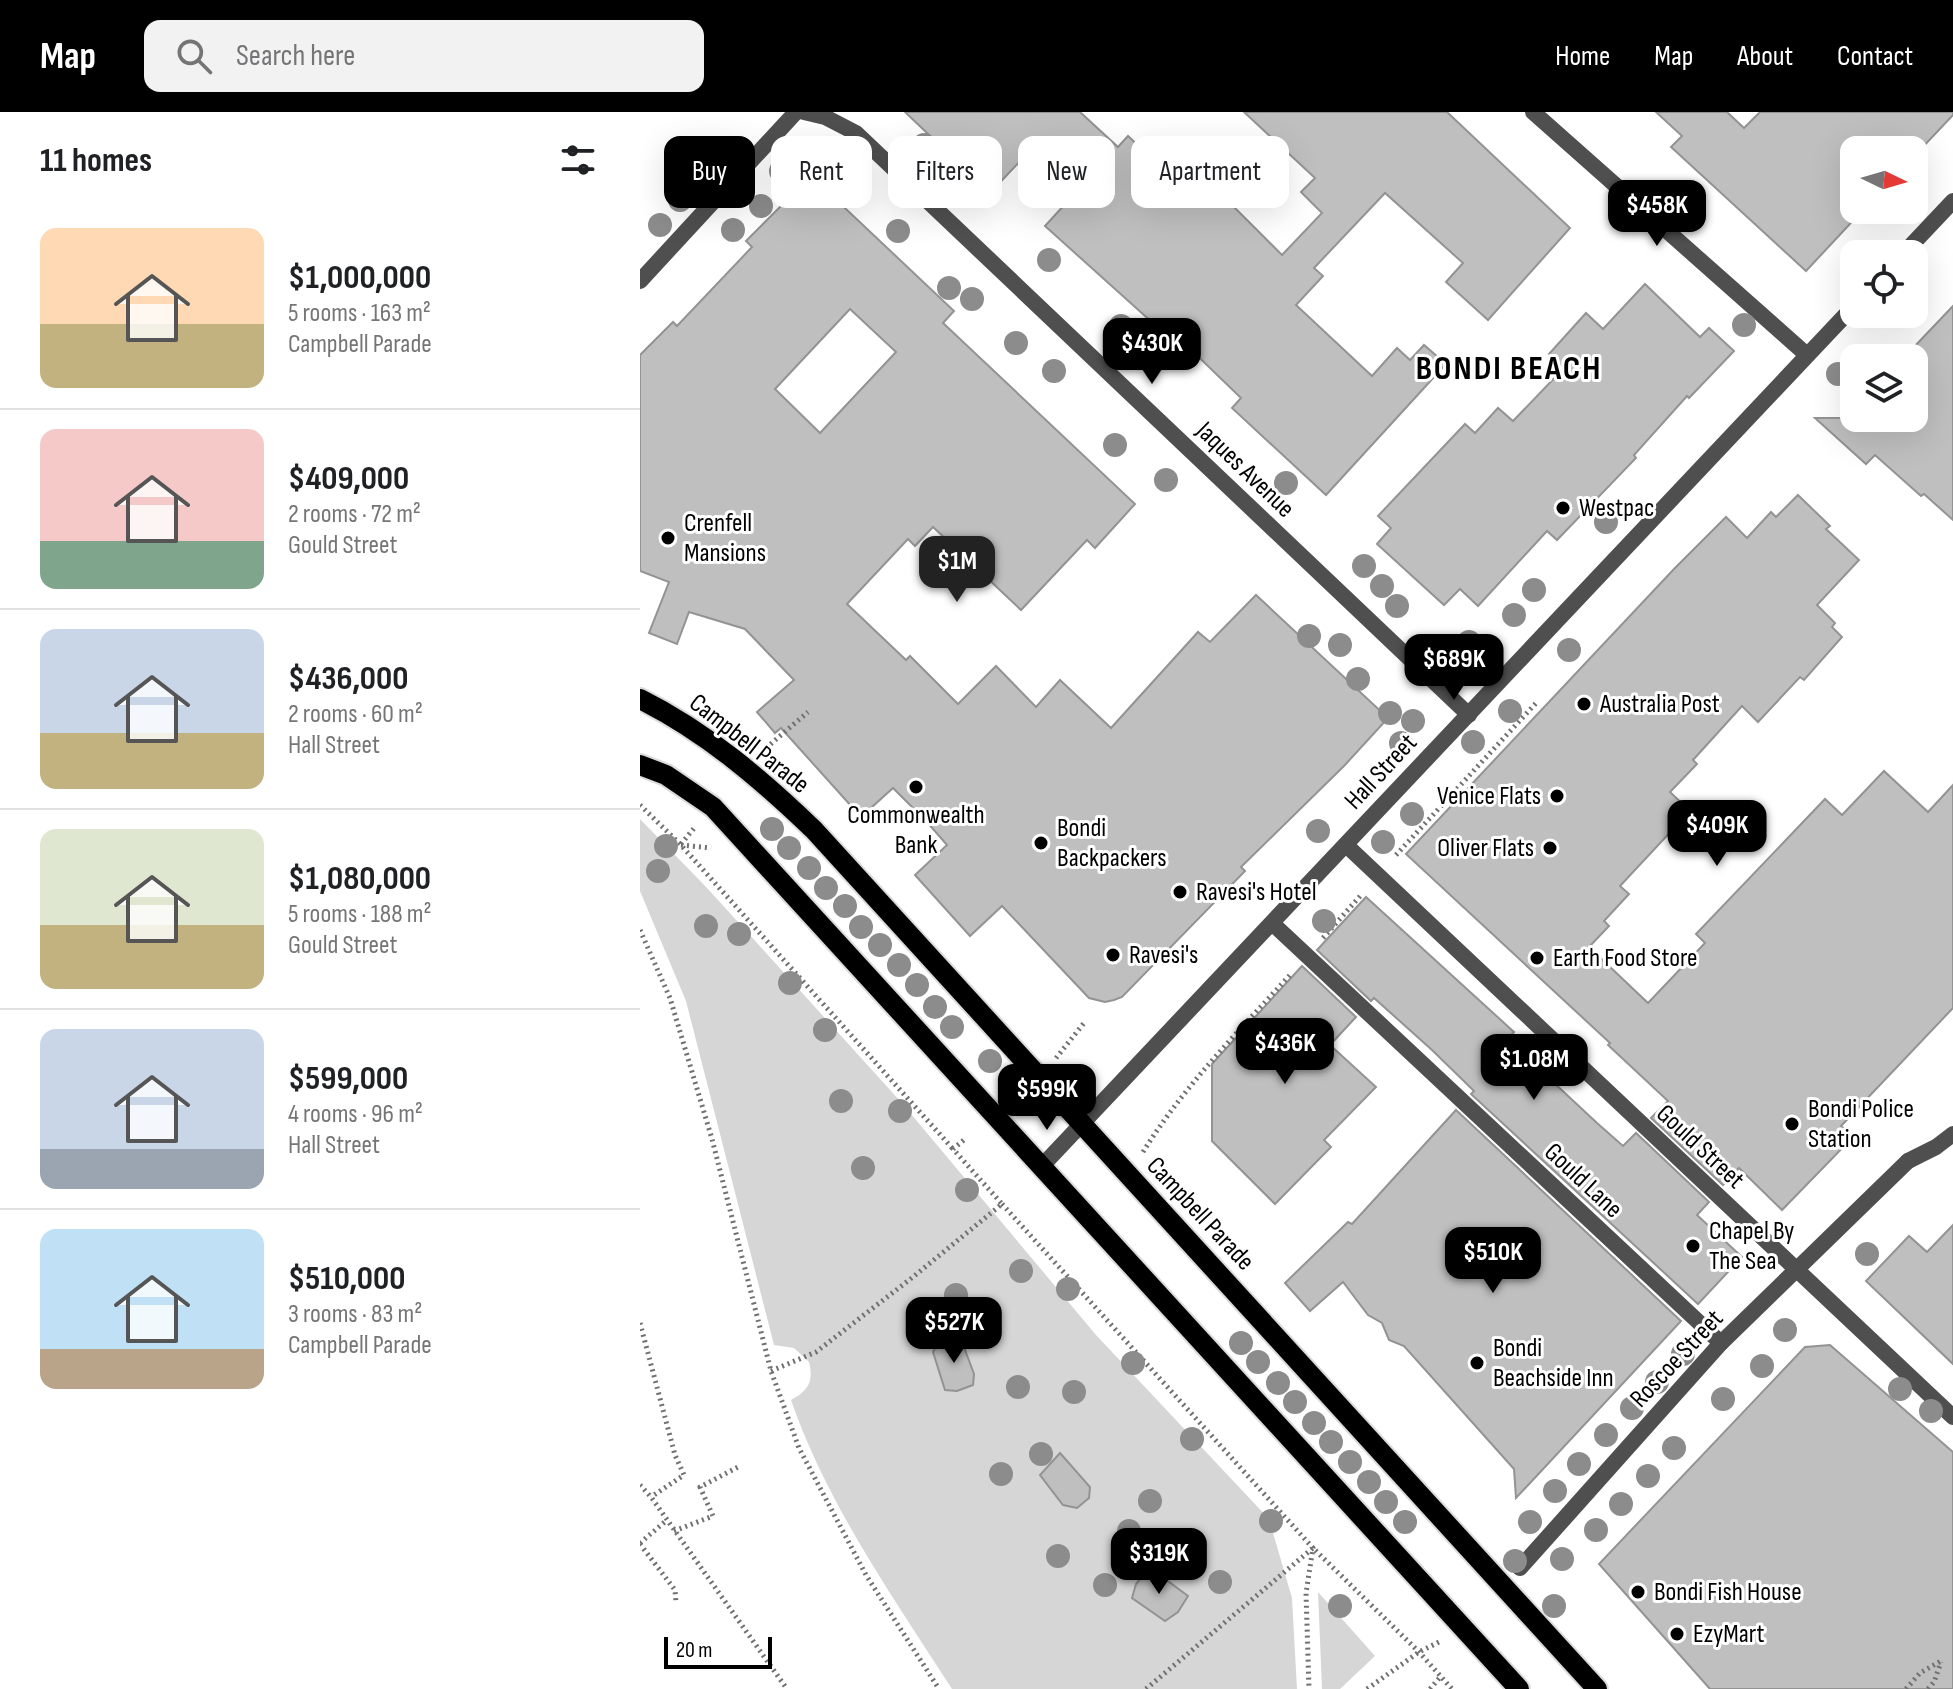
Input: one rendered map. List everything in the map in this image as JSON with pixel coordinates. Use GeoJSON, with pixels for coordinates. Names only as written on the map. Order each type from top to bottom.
{"type":"FeatureCollection","features":[{"type":"Feature","properties":{"kind":"main road","name":"Campbell Parade"},"geometry":{"type":"LineString","coordinates":[[640,699],[678,718],[747,768],[814,830],[1597,1689]]}},
{"type":"Feature","properties":{"kind":"main road"},"geometry":{"type":"LineString","coordinates":[[640,765],[666,775],[713,807],[1519,1689]]}},
{"type":"Feature","properties":{"kind":"street"},"geometry":{"type":"LineString","coordinates":[[640,281],[796,112]]}},
{"type":"Feature","properties":{"kind":"street","name":"Jaques Avenue"},"geometry":{"type":"LineString","coordinates":[[804,112],[825,117],[856,133],[1469,715]]}},
{"type":"Feature","properties":{"kind":"street"},"geometry":{"type":"LineString","coordinates":[[1533,112],[1807,355]]}},
{"type":"Feature","properties":{"kind":"street"},"geometry":{"type":"LineString","coordinates":[[1916,240],[1953,201]]}},
{"type":"Feature","properties":{"kind":"street","name":"Hall Street"},"geometry":{"type":"LineString","coordinates":[[1042,1166],[1840,321]]}},
{"type":"Feature","properties":{"kind":"street","name":"Gould Street"},"geometry":{"type":"LineString","coordinates":[[1346,845],[1953,1417]]}},
{"type":"Feature","properties":{"kind":"street","name":"Gould Lane"},"geometry":{"type":"LineString","coordinates":[[1272,923],[1721,1343]]}},
{"type":"Feature","properties":{"kind":"street","name":"Roscoe Street"},"geometry":{"type":"LineString","coordinates":[[1520,1568],[1721,1343],[1908,1161],[1936,1147],[1953,1134]]}},
{"type":"Feature","properties":{"kind":"path"},"geometry":{"type":"LineString","coordinates":[[1396,855],[1537,702]]}},
{"type":"Feature","properties":{"kind":"path"},"geometry":{"type":"LineString","coordinates":[[762,752],[808,712]]}},
{"type":"Feature","properties":{"kind":"path"},"geometry":{"type":"LineString","coordinates":[[640,805],[680,844],[1313,1548],[1419,1652],[1452,1689]]}},
{"type":"Feature","properties":{"kind":"path"},"geometry":{"type":"LineString","coordinates":[[680,844],[696,826]]}},
{"type":"Feature","properties":{"kind":"path"},"geometry":{"type":"LineString","coordinates":[[1316,947],[1367,888]]}},
{"type":"Feature","properties":{"kind":"path"},"geometry":{"type":"LineString","coordinates":[[640,930],[670,998],[707,1125],[771,1371],[799,1448],[866,1575],[939,1689]]}},
{"type":"Feature","properties":{"kind":"path"},"geometry":{"type":"LineString","coordinates":[[1142,1154],[1167,1114],[1195,1079],[1298,966]]}},
{"type":"Feature","properties":{"kind":"path"},"geometry":{"type":"LineString","coordinates":[[1055,1059],[1084,1023]]}},
{"type":"Feature","properties":{"kind":"path"},"geometry":{"type":"LineString","coordinates":[[953,1149],[965,1139]]}},
{"type":"Feature","properties":{"kind":"path"},"geometry":{"type":"LineString","coordinates":[[771,1371],[816,1352],[1002,1204]]}},
{"type":"Feature","properties":{"kind":"path"},"geometry":{"type":"LineString","coordinates":[[640,1323],[675,1455],[684,1475],[651,1497]]}},
{"type":"Feature","properties":{"kind":"path"},"geometry":{"type":"LineString","coordinates":[[674,1531],[713,1516],[700,1487],[740,1466]]}},
{"type":"Feature","properties":{"kind":"path"},"geometry":{"type":"LineString","coordinates":[[640,1485],[787,1689]]}},
{"type":"Feature","properties":{"kind":"path"},"geometry":{"type":"LineString","coordinates":[[667,1520],[640,1543],[675,1590],[676,1603]]}},
{"type":"Feature","properties":{"kind":"path"},"geometry":{"type":"LineString","coordinates":[[1146,1689],[1313,1548]]}},
{"type":"Feature","properties":{"kind":"path"},"geometry":{"type":"LineString","coordinates":[[1309,1689],[1306,1593],[1313,1548]]}},
{"type":"Feature","properties":{"kind":"path"},"geometry":{"type":"LineString","coordinates":[[1367,1689],[1419,1652],[1444,1640]]}},
{"type":"Feature","properties":{"kind":"path"},"geometry":{"type":"LineString","coordinates":[[1906,1689],[1920,1673],[1941,1661],[1934,1682],[1928,1689]]}},
{"type":"Feature","properties":{"kind":"path"},"geometry":{"type":"LineString","coordinates":[[1430,1689],[1441,1676]]}},
{"type":"Feature","properties":{"kind":"shaded area"},"geometry":{"type":"Polygon","coordinates":[[[640,819],[708,889],[901,1102],[1096,1335],[1269,1519],[1292,1598],[1297,1689],[952,1689],[842,1513],[791,1400],[808,1385],[811,1375],[809,1362],[794,1348],[774,1345],[686,1001],[640,891],[640,819]]]}},
{"type":"Feature","properties":{"kind":"shaded area"},"geometry":{"type":"Polygon","coordinates":[[[1318,1592],[1375,1656],[1340,1689],[1322,1689],[1318,1592]]]}},
{"type":"Feature","properties":{"kind":"building"},"geometry":{"type":"Polygon","coordinates":[[[905,112],[1080,112],[1106,136],[1018,136],[1018,163],[1002,180],[1002,136],[930,136],[905,112]]]}},
{"type":"Feature","properties":{"kind":"building"},"geometry":{"type":"Polygon","coordinates":[[[1244,112],[1447,112],[1570,228],[1488,320],[1446,282],[1463,263],[1385,193],[1314,268],[1323,276],[1296,305],[1372,376],[1397,348],[1410,360],[1424,345],[1446,364],[1326,495],[1232,408],[1241,398],[1178,337],[1174,342],[1045,226],[1061,208],[1115,208],[1115,144],[1118,147],[1128,136],[1131,139],[1131,208],[1235,208],[1282,255],[1322,213],[1301,192],[1315,178],[1289,154],[1289,136],[1270,136],[1244,112]]]}},
{"type":"Feature","properties":{"kind":"building"},"geometry":{"type":"Polygon","coordinates":[[[1656,112],[1727,112],[1744,128],[1760,112],[1953,112],[1928,142],[1928,136],[1840,136],[1840,224],[1850,224],[1806,271],[1671,147],[1682,136],[1656,112]]]}},
{"type":"Feature","properties":{"kind":"building"},"geometry":{"type":"Polygon","coordinates":[[[779,208],[845,208],[954,311],[943,323],[1135,504],[1095,548],[1087,540],[1021,610],[933,527],[915,546],[908,539],[847,604],[906,660],[910,656],[958,704],[996,666],[1036,707],[1060,680],[1111,728],[1198,632],[1210,642],[1256,595],[1388,718],[1241,867],[1245,871],[1122,997],[1105,1002],[1089,998],[1002,906],[970,936],[915,875],[947,845],[927,822],[893,788],[861,817],[781,728],[775,733],[757,712],[794,680],[745,629],[689,612],[677,644],[649,633],[669,582],[640,571],[640,355],[673,322],[677,326],[752,247],[746,241],[779,208]],[[850,309],[775,389],[820,433],[896,352],[850,309]]]}},
{"type":"Feature","properties":{"kind":"building"},"geometry":{"type":"Polygon","coordinates":[[[1645,284],[1700,337],[1709,328],[1734,351],[1689,398],[1687,396],[1634,455],[1636,458],[1557,540],[1547,531],[1478,606],[1460,589],[1444,605],[1377,544],[1391,528],[1378,516],[1465,424],[1475,433],[1498,408],[1513,421],[1564,368],[1549,354],[1586,313],[1603,329],[1645,284]]]}},
{"type":"Feature","properties":{"kind":"building"},"geometry":{"type":"Polygon","coordinates":[[[1953,306],[1953,520],[1875,455],[1866,464],[1815,418],[1840,418],[1840,432],[1928,432],[1928,344],[1917,344],[1953,306]]]}},
{"type":"Feature","properties":{"kind":"building"},"geometry":{"type":"Polygon","coordinates":[[[1798,495],[1830,526],[1826,529],[1859,560],[1817,605],[1835,623],[1832,627],[1842,637],[1804,680],[1800,677],[1758,722],[1742,706],[1693,760],[1697,764],[1670,792],[1690,811],[1620,886],[1629,894],[1604,921],[1609,926],[1589,947],[1648,1003],[1705,943],[1696,934],[1825,799],[1842,815],[1884,771],[1928,812],[1953,785],[1953,1008],[1841,1126],[1853,1137],[1782,1210],[1739,1168],[1723,1185],[1651,1118],[1668,1101],[1608,1045],[1610,1043],[1406,854],[1726,517],[1747,538],[1771,512],[1776,517],[1798,495]]]}},
{"type":"Feature","properties":{"kind":"building"},"geometry":{"type":"Polygon","coordinates":[[[1366,897],[1514,1032],[1507,1039],[1597,1123],[1623,1146],[1636,1133],[1709,1202],[1697,1215],[1742,1257],[1698,1304],[1471,1094],[1474,1091],[1432,1050],[1374,998],[1371,1001],[1317,950],[1366,897]]]}},
{"type":"Feature","properties":{"kind":"building"},"geometry":{"type":"Polygon","coordinates":[[[1302,966],[1356,1017],[1330,1045],[1376,1087],[1324,1140],[1331,1147],[1275,1204],[1212,1141],[1212,1064],[1302,966]]]}},
{"type":"Feature","properties":{"kind":"building"},"geometry":{"type":"Polygon","coordinates":[[[1456,1110],[1681,1321],[1516,1498],[1514,1469],[1404,1346],[1389,1340],[1382,1323],[1368,1315],[1343,1282],[1310,1311],[1285,1283],[1348,1222],[1352,1224],[1456,1110]]]}},
{"type":"Feature","properties":{"kind":"building"},"geometry":{"type":"Polygon","coordinates":[[[1953,1225],[1953,1364],[1866,1281],[1909,1236],[1927,1252],[1953,1225]]]}},
{"type":"Feature","properties":{"kind":"building"},"geometry":{"type":"Polygon","coordinates":[[[939,1341],[962,1342],[974,1374],[973,1385],[957,1391],[945,1390],[933,1352],[939,1341]]]}},
{"type":"Feature","properties":{"kind":"building"},"geometry":{"type":"Polygon","coordinates":[[[1830,1345],[1953,1452],[1953,1689],[1710,1689],[1599,1564],[1805,1347],[1830,1345]]]}},
{"type":"Feature","properties":{"kind":"building"},"geometry":{"type":"Polygon","coordinates":[[[1060,1453],[1090,1487],[1089,1498],[1077,1508],[1063,1505],[1040,1475],[1060,1453]]]}},
{"type":"Feature","properties":{"kind":"building"},"geometry":{"type":"Polygon","coordinates":[[[1145,1573],[1161,1576],[1188,1596],[1178,1612],[1165,1621],[1132,1598],[1136,1584],[1145,1573]]]}},
{"type":"Feature","properties":{"kind":"place","name":"Westpac"},"geometry":{"type":"Point","coordinates":[1563,508]}},
{"type":"Feature","properties":{"kind":"place","name":"Crenfell Mansions"},"geometry":{"type":"Point","coordinates":[668,538]}},
{"type":"Feature","properties":{"kind":"place","name":"Australia Post"},"geometry":{"type":"Point","coordinates":[1584,704]}},
{"type":"Feature","properties":{"kind":"place","name":"Commonwealth Bank"},"geometry":{"type":"Point","coordinates":[916,787]}},
{"type":"Feature","properties":{"kind":"place","name":"Venice Flats"},"geometry":{"type":"Point","coordinates":[1557,796]}},
{"type":"Feature","properties":{"kind":"place","name":"Bondi Backpackers"},"geometry":{"type":"Point","coordinates":[1041,843]}},
{"type":"Feature","properties":{"kind":"place","name":"Oliver Flats"},"geometry":{"type":"Point","coordinates":[1550,848]}},
{"type":"Feature","properties":{"kind":"place","name":"Ravesi's Hotel"},"geometry":{"type":"Point","coordinates":[1180,892]}},
{"type":"Feature","properties":{"kind":"place","name":"Ravesi's"},"geometry":{"type":"Point","coordinates":[1113,955]}},
{"type":"Feature","properties":{"kind":"place","name":"Earth Food Store"},"geometry":{"type":"Point","coordinates":[1537,958]}},
{"type":"Feature","properties":{"kind":"place","name":"Bondi Police Station"},"geometry":{"type":"Point","coordinates":[1792,1124]}},
{"type":"Feature","properties":{"kind":"place","name":"Chapel By The Sea"},"geometry":{"type":"Point","coordinates":[1693,1246]}},
{"type":"Feature","properties":{"kind":"place","name":"Bondi Beachside Inn"},"geometry":{"type":"Point","coordinates":[1477,1363]}},
{"type":"Feature","properties":{"kind":"place","name":"Bondi Fish House"},"geometry":{"type":"Point","coordinates":[1638,1592]}},
{"type":"Feature","properties":{"kind":"place","name":"EzyMart"},"geometry":{"type":"Point","coordinates":[1677,1634]}},
{"type":"Feature","properties":{"kind":"district","name":"BONDI BEACH"},"geometry":{"type":"Point","coordinates":[1509,368]}}]}
